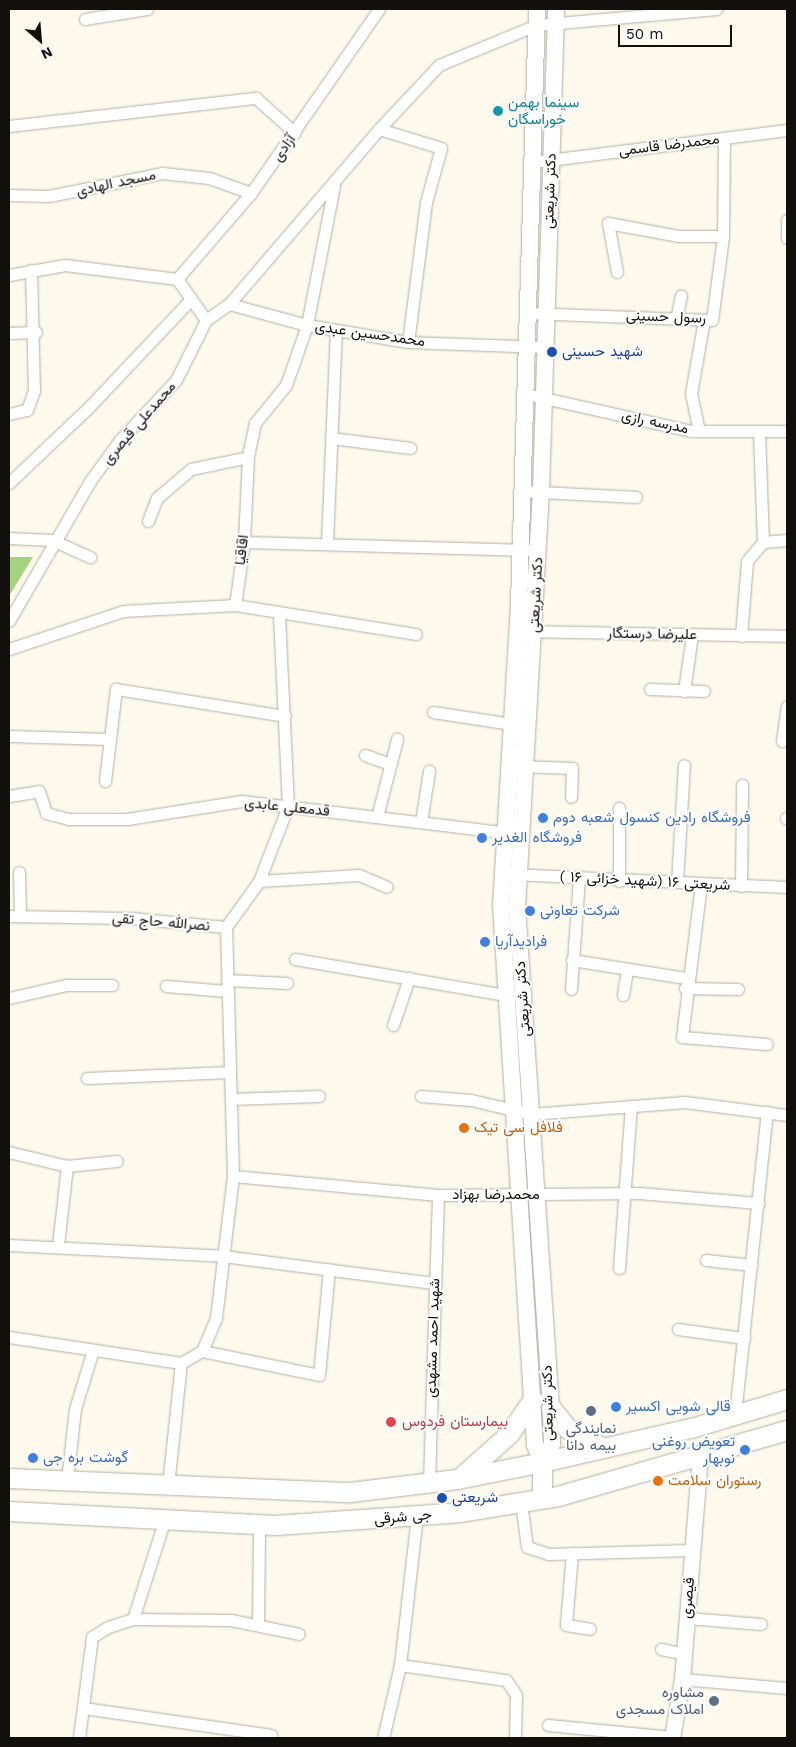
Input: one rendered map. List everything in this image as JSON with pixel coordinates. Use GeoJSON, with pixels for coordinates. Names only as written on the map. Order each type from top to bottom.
{"type":"FeatureCollection","features":[{"type":"Feature","properties":{"kind":"main road","name":"دکتر شریعتی"},"geometry":{"type":"LineString","coordinates":[[542,1462],[535,1445],[532,1399],[531,1114],[515,996],[503,873],[518,630],[527,346],[537,312],[552,160],[556,16]]}},
{"type":"Feature","properties":{"kind":"main road","name":"دکتر شریعتی"},"geometry":{"type":"LineString","coordinates":[[537,17],[533,162],[537,312],[544,347],[543,396],[541,491],[530,727],[517,907],[514,1110],[530,1195],[550,1408],[552,1444],[542,1462]]}},
{"type":"Feature","properties":{"kind":"main road"},"geometry":{"type":"LineString","coordinates":[[457,1479],[502,1441],[532,1399]]}},
{"type":"Feature","properties":{"kind":"main road","name":"جی شرقی"},"geometry":{"type":"LineString","coordinates":[[9,1478],[350,1492],[457,1479],[542,1462],[735,1415],[787,1399]]}},
{"type":"Feature","properties":{"kind":"main road"},"geometry":{"type":"LineString","coordinates":[[550,1408],[568,1429],[603,1448]]}},
{"type":"Feature","properties":{"kind":"main road","name":"جی شرقی"},"geometry":{"type":"LineString","coordinates":[[9,1511],[258,1524],[417,1516],[542,1498],[700,1457],[787,1430]]}},
{"type":"Feature","properties":{"kind":"main road"},"geometry":{"type":"LineString","coordinates":[[542,1462],[542,1498]]}},
{"type":"Feature","properties":{"kind":"street"},"geometry":{"type":"LineString","coordinates":[[84,20],[148,9]]}},
{"type":"Feature","properties":{"kind":"street","name":"آزادی"},"geometry":{"type":"LineString","coordinates":[[177,279],[251,193],[295,133],[379,9]]}},
{"type":"Feature","properties":{"kind":"street","name":"محمدعلی قیصری"},"geometry":{"type":"LineString","coordinates":[[9,621],[52,540],[120,440],[176,380],[206,320],[229,304],[379,129],[440,65],[537,17],[716,9]]}},
{"type":"Feature","properties":{"kind":"street"},"geometry":{"type":"LineString","coordinates":[[9,126],[256,98],[295,133]]}},
{"type":"Feature","properties":{"kind":"street"},"geometry":{"type":"LineString","coordinates":[[379,129],[441,148],[426,202],[408,342]]}},
{"type":"Feature","properties":{"kind":"street","name":"محمدرضا قاسمی"},"geometry":{"type":"LineString","coordinates":[[533,162],[787,130]]}},
{"type":"Feature","properties":{"kind":"street","name":"رسول حسینی"},"geometry":{"type":"LineString","coordinates":[[537,312],[712,320],[723,236],[724,139]]}},
{"type":"Feature","properties":{"kind":"street","name":"مسجد الهادی"},"geometry":{"type":"LineString","coordinates":[[9,195],[49,196],[162,173],[209,178],[251,193]]}},
{"type":"Feature","properties":{"kind":"street","name":"اقاقیا"},"geometry":{"type":"LineString","coordinates":[[234,605],[244,542],[248,457],[256,423],[286,384],[307,325],[334,183]]}},
{"type":"Feature","properties":{"kind":"street"},"geometry":{"type":"LineString","coordinates":[[787,220],[787,238]]}},
{"type":"Feature","properties":{"kind":"street"},"geometry":{"type":"LineString","coordinates":[[617,272],[608,224],[678,236],[723,236]]}},
{"type":"Feature","properties":{"kind":"street"},"geometry":{"type":"LineString","coordinates":[[9,275],[65,265],[177,279],[206,320]]}},
{"type":"Feature","properties":{"kind":"street"},"geometry":{"type":"LineString","coordinates":[[9,414],[27,410],[34,391],[36,332],[31,270]]}},
{"type":"Feature","properties":{"kind":"street"},"geometry":{"type":"LineString","coordinates":[[676,319],[681,296]]}},
{"type":"Feature","properties":{"kind":"street"},"geometry":{"type":"LineString","coordinates":[[9,483],[89,407],[192,299]]}},
{"type":"Feature","properties":{"kind":"street","name":"محمدحسین عبدی"},"geometry":{"type":"LineString","coordinates":[[229,304],[307,325],[408,342],[544,347]]}},
{"type":"Feature","properties":{"kind":"street"},"geometry":{"type":"LineString","coordinates":[[699,431],[691,393],[704,320]]}},
{"type":"Feature","properties":{"kind":"street"},"geometry":{"type":"LineString","coordinates":[[327,543],[336,330]]}},
{"type":"Feature","properties":{"kind":"street"},"geometry":{"type":"LineString","coordinates":[[9,333],[36,332]]}},
{"type":"Feature","properties":{"kind":"street","name":"مدرسه رازی"},"geometry":{"type":"LineString","coordinates":[[526,394],[543,396],[699,431],[787,431]]}},
{"type":"Feature","properties":{"kind":"street"},"geometry":{"type":"LineString","coordinates":[[741,636],[747,562],[763,542],[759,431]]}},
{"type":"Feature","properties":{"kind":"street"},"geometry":{"type":"LineString","coordinates":[[331,438],[410,448]]}},
{"type":"Feature","properties":{"kind":"street"},"geometry":{"type":"LineString","coordinates":[[148,521],[157,498],[191,469],[248,457]]}},
{"type":"Feature","properties":{"kind":"street"},"geometry":{"type":"LineString","coordinates":[[522,491],[636,497]]}},
{"type":"Feature","properties":{"kind":"street"},"geometry":{"type":"LineString","coordinates":[[9,538],[52,540],[90,557]]}},
{"type":"Feature","properties":{"kind":"street"},"geometry":{"type":"LineString","coordinates":[[763,542],[787,540]]}},
{"type":"Feature","properties":{"kind":"street"},"geometry":{"type":"LineString","coordinates":[[244,542],[521,548],[538,550]]}},
{"type":"Feature","properties":{"kind":"street"},"geometry":{"type":"LineString","coordinates":[[9,649],[123,611],[234,605],[279,616],[416,634]]}},
{"type":"Feature","properties":{"kind":"street","name":"نصرالله حاج تقی"},"geometry":{"type":"LineString","coordinates":[[14,916],[131,918],[226,927],[258,881],[288,806],[279,616]]}},
{"type":"Feature","properties":{"kind":"street","name":"علیرضا درستگار"},"geometry":{"type":"LineString","coordinates":[[518,630],[534,632],[787,636]]}},
{"type":"Feature","properties":{"kind":"street"},"geometry":{"type":"LineString","coordinates":[[684,691],[692,635]]}},
{"type":"Feature","properties":{"kind":"street"},"geometry":{"type":"LineString","coordinates":[[105,781],[108,739],[116,689],[285,716]]}},
{"type":"Feature","properties":{"kind":"street"},"geometry":{"type":"LineString","coordinates":[[650,689],[704,692]]}},
{"type":"Feature","properties":{"kind":"street"},"geometry":{"type":"LineString","coordinates":[[782,741],[787,706]]}},
{"type":"Feature","properties":{"kind":"street"},"geometry":{"type":"LineString","coordinates":[[433,712],[530,727]]}},
{"type":"Feature","properties":{"kind":"street"},"geometry":{"type":"LineString","coordinates":[[9,736],[108,739]]}},
{"type":"Feature","properties":{"kind":"street"},"geometry":{"type":"LineString","coordinates":[[377,817],[397,739]]}},
{"type":"Feature","properties":{"kind":"street"},"geometry":{"type":"LineString","coordinates":[[364,755],[390,764]]}},
{"type":"Feature","properties":{"kind":"street"},"geometry":{"type":"LineString","coordinates":[[677,882],[684,765]]}},
{"type":"Feature","properties":{"kind":"street"},"geometry":{"type":"LineString","coordinates":[[510,766],[572,768],[571,797]]}},
{"type":"Feature","properties":{"kind":"street"},"geometry":{"type":"LineString","coordinates":[[421,822],[429,772]]}},
{"type":"Feature","properties":{"kind":"street"},"geometry":{"type":"LineString","coordinates":[[741,886],[742,785]]}},
{"type":"Feature","properties":{"kind":"street","name":"قدمعلی عابدی"},"geometry":{"type":"LineString","coordinates":[[9,796],[38,791],[46,813],[69,820],[126,819],[242,801],[523,835]]}},
{"type":"Feature","properties":{"kind":"street"},"geometry":{"type":"LineString","coordinates":[[619,808],[619,882]]}},
{"type":"Feature","properties":{"kind":"street"},"geometry":{"type":"LineString","coordinates":[[14,916],[19,872]]}},
{"type":"Feature","properties":{"kind":"street","name":"شریعتی ۱۶ (شهید خزائی ۱۶ )"},"geometry":{"type":"LineString","coordinates":[[503,873],[619,882],[677,882],[787,887]]}},
{"type":"Feature","properties":{"kind":"street"},"geometry":{"type":"LineString","coordinates":[[258,881],[359,875],[387,887]]}},
{"type":"Feature","properties":{"kind":"street"},"geometry":{"type":"LineString","coordinates":[[571,989],[572,960],[578,929],[579,878]]}},
{"type":"Feature","properties":{"kind":"street"},"geometry":{"type":"LineString","coordinates":[[701,884],[686,983],[682,1037],[767,1044]]}},
{"type":"Feature","properties":{"kind":"street"},"geometry":{"type":"LineString","coordinates":[[9,1337],[181,1363],[202,1351],[216,1318],[233,1176],[226,927]]}},
{"type":"Feature","properties":{"kind":"street"},"geometry":{"type":"LineString","coordinates":[[295,959],[515,996]]}},
{"type":"Feature","properties":{"kind":"street"},"geometry":{"type":"LineString","coordinates":[[572,960],[627,969],[686,983],[738,989]]}},
{"type":"Feature","properties":{"kind":"street"},"geometry":{"type":"LineString","coordinates":[[623,995],[627,969]]}},
{"type":"Feature","properties":{"kind":"street"},"geometry":{"type":"LineString","coordinates":[[393,1025],[409,978]]}},
{"type":"Feature","properties":{"kind":"street"},"geometry":{"type":"LineString","coordinates":[[166,986],[287,983]]}},
{"type":"Feature","properties":{"kind":"street"},"geometry":{"type":"LineString","coordinates":[[9,998],[66,986],[112,984]]}},
{"type":"Feature","properties":{"kind":"street"},"geometry":{"type":"LineString","coordinates":[[87,1078],[230,1072]]}},
{"type":"Feature","properties":{"kind":"street"},"geometry":{"type":"LineString","coordinates":[[231,1099],[319,1096]]}},
{"type":"Feature","properties":{"kind":"street"},"geometry":{"type":"LineString","coordinates":[[421,1096],[531,1114],[685,1102],[787,1115]]}},
{"type":"Feature","properties":{"kind":"street"},"geometry":{"type":"LineString","coordinates":[[619,1268],[628,1193],[631,1106]]}},
{"type":"Feature","properties":{"kind":"street"},"geometry":{"type":"LineString","coordinates":[[735,1415],[768,1112]]}},
{"type":"Feature","properties":{"kind":"street"},"geometry":{"type":"LineString","coordinates":[[9,1152],[67,1166],[118,1161]]}},
{"type":"Feature","properties":{"kind":"street"},"geometry":{"type":"LineString","coordinates":[[58,1245],[67,1166]]}},
{"type":"Feature","properties":{"kind":"street","name":"محمدرضا بهزاد"},"geometry":{"type":"LineString","coordinates":[[233,1176],[438,1195],[628,1193],[759,1203]]}},
{"type":"Feature","properties":{"kind":"street","name":"شهید احمد مشهدی"},"geometry":{"type":"LineString","coordinates":[[429,1482],[438,1195]]}},
{"type":"Feature","properties":{"kind":"street"},"geometry":{"type":"LineString","coordinates":[[9,1244],[58,1245],[223,1256],[435,1283]]}},
{"type":"Feature","properties":{"kind":"street"},"geometry":{"type":"LineString","coordinates":[[706,1260],[752,1265]]}},
{"type":"Feature","properties":{"kind":"street"},"geometry":{"type":"LineString","coordinates":[[202,1351],[319,1375],[329,1269]]}},
{"type":"Feature","properties":{"kind":"street"},"geometry":{"type":"LineString","coordinates":[[678,1329],[744,1338]]}},
{"type":"Feature","properties":{"kind":"street"},"geometry":{"type":"LineString","coordinates":[[67,1481],[75,1409],[93,1350]]}},
{"type":"Feature","properties":{"kind":"street"},"geometry":{"type":"LineString","coordinates":[[168,1486],[181,1363]]}},
{"type":"Feature","properties":{"kind":"street","name":"قیصری"},"geometry":{"type":"LineString","coordinates":[[672,1738],[682,1679],[700,1457]]}},
{"type":"Feature","properties":{"kind":"street"},"geometry":{"type":"LineString","coordinates":[[521,1502],[527,1548],[548,1554],[692,1550]]}},
{"type":"Feature","properties":{"kind":"street"},"geometry":{"type":"LineString","coordinates":[[383,1738],[400,1666],[417,1516]]}},
{"type":"Feature","properties":{"kind":"street"},"geometry":{"type":"LineString","coordinates":[[132,1620],[165,1519]]}},
{"type":"Feature","properties":{"kind":"street"},"geometry":{"type":"LineString","coordinates":[[258,1524],[258,1625]]}},
{"type":"Feature","properties":{"kind":"street"},"geometry":{"type":"LineString","coordinates":[[572,1553],[566,1625],[590,1629]]}},
{"type":"Feature","properties":{"kind":"street"},"geometry":{"type":"LineString","coordinates":[[687,1618],[761,1624]]}},
{"type":"Feature","properties":{"kind":"street"},"geometry":{"type":"LineString","coordinates":[[79,1738],[84,1708],[84,1676],[92,1637],[132,1620],[231,1620],[299,1634]]}},
{"type":"Feature","properties":{"kind":"street"},"geometry":{"type":"LineString","coordinates":[[661,1649],[684,1654]]}},
{"type":"Feature","properties":{"kind":"street"},"geometry":{"type":"LineString","coordinates":[[400,1666],[506,1680],[516,1696],[515,1738]]}},
{"type":"Feature","properties":{"kind":"street"},"geometry":{"type":"LineString","coordinates":[[682,1679],[787,1688]]}},
{"type":"Feature","properties":{"kind":"street"},"geometry":{"type":"LineString","coordinates":[[84,1708],[271,1735]]}},
{"type":"Feature","properties":{"kind":"street"},"geometry":{"type":"LineString","coordinates":[[548,1725],[672,1738]]}},
{"type":"Feature","properties":{"kind":"green space"},"geometry":{"type":"Polygon","coordinates":[[[9,557],[33,557],[9,596],[9,557]]]}},
{"type":"Feature","properties":{"kind":"place","name":"سینما بهمن خوراسگان"},"geometry":{"type":"Point","coordinates":[498,111]}},
{"type":"Feature","properties":{"kind":"place","name":"شهید حسینی"},"geometry":{"type":"Point","coordinates":[552,352]}},
{"type":"Feature","properties":{"kind":"place","name":"فروشگاه رادین کنسول شعبه دوم"},"geometry":{"type":"Point","coordinates":[543,818]}},
{"type":"Feature","properties":{"kind":"place","name":"فروشگاه الغدیر"},"geometry":{"type":"Point","coordinates":[482,838]}},
{"type":"Feature","properties":{"kind":"place","name":"شرکت تعاونی"},"geometry":{"type":"Point","coordinates":[530,911]}},
{"type":"Feature","properties":{"kind":"place","name":"فرادیدآریا"},"geometry":{"type":"Point","coordinates":[485,942]}},
{"type":"Feature","properties":{"kind":"place","name":"فلافل سی تیک"},"geometry":{"type":"Point","coordinates":[464,1128]}},
{"type":"Feature","properties":{"kind":"place","name":"قالی شویی اکسیر"},"geometry":{"type":"Point","coordinates":[616,1407]}},
{"type":"Feature","properties":{"kind":"place","name":"نمایندگی بیمه دانا"},"geometry":{"type":"Point","coordinates":[591,1411]}},
{"type":"Feature","properties":{"kind":"place","name":"بیمارستان فردوس"},"geometry":{"type":"Point","coordinates":[391,1422]}},
{"type":"Feature","properties":{"kind":"place","name":"تعویض روغنی نوبهار"},"geometry":{"type":"Point","coordinates":[745,1450]}},
{"type":"Feature","properties":{"kind":"place","name":"گوشت بره جی"},"geometry":{"type":"Point","coordinates":[33,1458]}},
{"type":"Feature","properties":{"kind":"place","name":"رستوران سلامت"},"geometry":{"type":"Point","coordinates":[658,1481]}},
{"type":"Feature","properties":{"kind":"place","name":"شریعتی"},"geometry":{"type":"Point","coordinates":[442,1498]}},
{"type":"Feature","properties":{"kind":"place","name":"مشاوره املاک مسجدی"},"geometry":{"type":"Point","coordinates":[714,1701]}}]}
